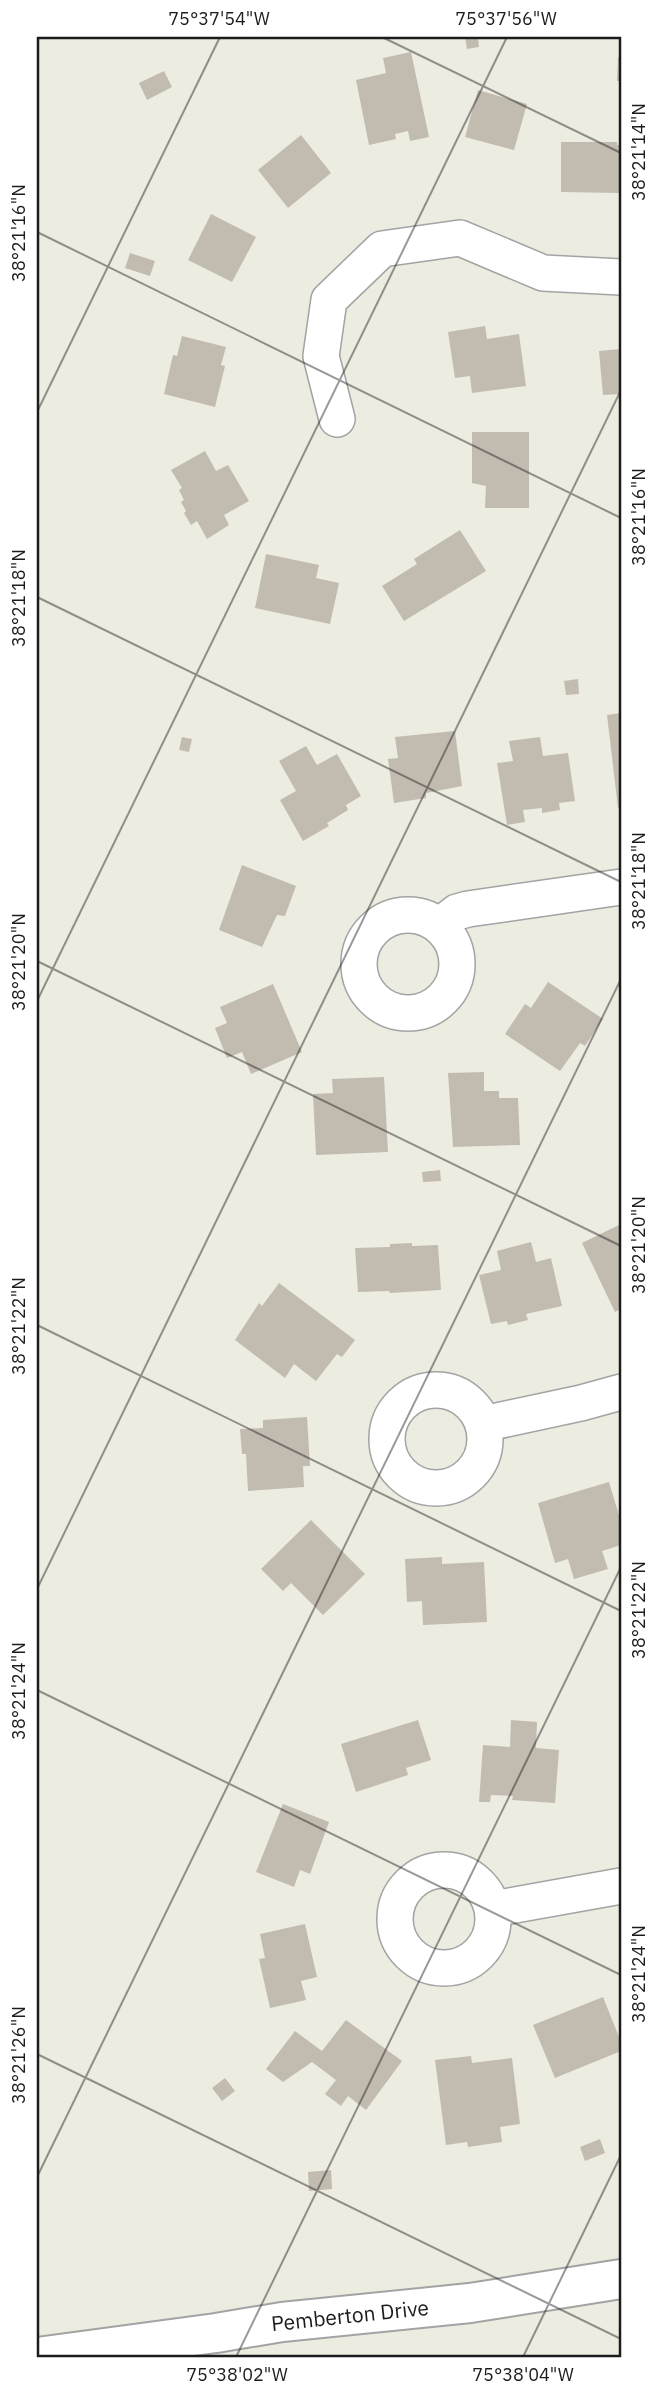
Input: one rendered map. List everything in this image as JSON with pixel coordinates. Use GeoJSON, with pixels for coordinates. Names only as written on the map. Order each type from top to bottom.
{"type":"FeatureCollection","features":[{"type":"Feature","properties":{"kind":"street"},"geometry":{"type":"LineString","coordinates":[[337,419],[321,356],[330,300],[382,249],[460,237],[543,272],[621,278]]}},
{"type":"Feature","properties":{"kind":"street"},"geometry":{"type":"LineString","coordinates":[[439,926],[457,912],[468,909],[621,887]]}},
{"type":"Feature","properties":{"kind":"street"},"geometry":{"type":"LineString","coordinates":[[483,1424],[621,1392]]}},
{"type":"Feature","properties":{"kind":"street"},"geometry":{"type":"LineString","coordinates":[[493,1909],[621,1886]]}},
{"type":"Feature","properties":{"kind":"street","name":"Pemberton Drive"},"geometry":{"type":"LineString","coordinates":[[37,2357],[282,2322],[470,2303],[621,2280]]}},
{"type":"Feature","properties":{"kind":"building"},"geometry":{"type":"Polygon","coordinates":[[[465,37],[478,37],[479,47],[467,49],[465,37]]]}},
{"type":"Feature","properties":{"kind":"building"},"geometry":{"type":"Polygon","coordinates":[[[411,52],[429,137],[410,141],[408,131],[395,134],[396,139],[369,145],[356,80],[386,73],[383,58],[411,52]]]}},
{"type":"Feature","properties":{"kind":"building"},"geometry":{"type":"Polygon","coordinates":[[[618,57],[621,57],[621,81],[617,81],[618,57]]]}},
{"type":"Feature","properties":{"kind":"building"},"geometry":{"type":"Polygon","coordinates":[[[164,71],[172,87],[147,100],[139,83],[164,71]]]}},
{"type":"Feature","properties":{"kind":"building"},"geometry":{"type":"Polygon","coordinates":[[[478,90],[527,104],[514,150],[465,137],[478,90]]]}},
{"type":"Feature","properties":{"kind":"building"},"geometry":{"type":"Polygon","coordinates":[[[301,135],[331,173],[288,208],[258,170],[301,135]]]}},
{"type":"Feature","properties":{"kind":"building"},"geometry":{"type":"Polygon","coordinates":[[[561,142],[617,142],[617,145],[621,145],[621,193],[561,192],[561,142]]]}},
{"type":"Feature","properties":{"kind":"building"},"geometry":{"type":"Polygon","coordinates":[[[211,214],[256,237],[232,282],[188,260],[211,214]]]}},
{"type":"Feature","properties":{"kind":"building"},"geometry":{"type":"Polygon","coordinates":[[[130,253],[155,261],[150,276],[125,268],[130,253]]]}},
{"type":"Feature","properties":{"kind":"building"},"geometry":{"type":"Polygon","coordinates":[[[485,326],[487,339],[519,334],[526,386],[472,393],[470,376],[455,378],[448,332],[485,326]]]}},
{"type":"Feature","properties":{"kind":"building"},"geometry":{"type":"Polygon","coordinates":[[[182,336],[226,347],[221,365],[225,366],[215,407],[164,394],[173,355],[177,356],[182,336]]]}},
{"type":"Feature","properties":{"kind":"building"},"geometry":{"type":"Polygon","coordinates":[[[621,349],[621,394],[603,395],[599,351],[621,349]]]}},
{"type":"Feature","properties":{"kind":"building"},"geometry":{"type":"Polygon","coordinates":[[[472,432],[529,432],[529,508],[485,508],[486,486],[472,483],[472,432]]]}},
{"type":"Feature","properties":{"kind":"building"},"geometry":{"type":"Polygon","coordinates":[[[205,451],[216,471],[228,465],[249,501],[224,515],[229,525],[207,539],[197,521],[191,525],[184,513],[186,511],[181,502],[184,500],[179,490],[182,488],[171,470],[205,451]]]}},
{"type":"Feature","properties":{"kind":"building"},"geometry":{"type":"Polygon","coordinates":[[[460,530],[486,571],[404,621],[382,586],[417,564],[414,559],[460,530]]]}},
{"type":"Feature","properties":{"kind":"building"},"geometry":{"type":"Polygon","coordinates":[[[266,554],[319,565],[316,578],[339,583],[330,624],[255,608],[266,554]]]}},
{"type":"Feature","properties":{"kind":"building"},"geometry":{"type":"Polygon","coordinates":[[[578,679],[579,694],[566,695],[564,681],[578,679]]]}},
{"type":"Feature","properties":{"kind":"building"},"geometry":{"type":"Polygon","coordinates":[[[621,713],[621,808],[618,808],[607,715],[621,713]]]}},
{"type":"Feature","properties":{"kind":"building"},"geometry":{"type":"Polygon","coordinates":[[[455,731],[462,786],[426,793],[426,798],[394,803],[388,759],[398,758],[395,737],[455,731]]]}},
{"type":"Feature","properties":{"kind":"building"},"geometry":{"type":"Polygon","coordinates":[[[182,737],[192,739],[189,752],[179,750],[182,737]]]}},
{"type":"Feature","properties":{"kind":"building"},"geometry":{"type":"Polygon","coordinates":[[[540,737],[543,756],[568,753],[575,801],[559,803],[560,810],[542,813],[542,808],[523,810],[525,822],[507,825],[497,763],[513,761],[509,741],[540,737]]]}},
{"type":"Feature","properties":{"kind":"building"},"geometry":{"type":"Polygon","coordinates":[[[306,746],[317,765],[337,754],[361,796],[346,805],[348,810],[327,823],[329,826],[303,841],[280,800],[296,791],[279,761],[306,746]]]}},
{"type":"Feature","properties":{"kind":"building"},"geometry":{"type":"Polygon","coordinates":[[[242,865],[296,886],[285,916],[277,915],[262,947],[219,930],[242,865]]]}},
{"type":"Feature","properties":{"kind":"building"},"geometry":{"type":"Polygon","coordinates":[[[548,982],[603,1019],[585,1046],[580,1043],[560,1071],[505,1034],[525,1004],[531,1008],[548,982]]]}},
{"type":"Feature","properties":{"kind":"building"},"geometry":{"type":"Polygon","coordinates":[[[273,984],[302,1052],[251,1074],[242,1052],[227,1058],[215,1028],[227,1023],[220,1007],[273,984]]]}},
{"type":"Feature","properties":{"kind":"building"},"geometry":{"type":"Polygon","coordinates":[[[484,1072],[484,1091],[499,1091],[499,1098],[518,1098],[520,1145],[453,1147],[448,1073],[484,1072]]]}},
{"type":"Feature","properties":{"kind":"building"},"geometry":{"type":"Polygon","coordinates":[[[384,1077],[388,1152],[316,1155],[313,1094],[333,1093],[332,1079],[384,1077]]]}},
{"type":"Feature","properties":{"kind":"building"},"geometry":{"type":"Polygon","coordinates":[[[440,1170],[441,1181],[423,1182],[422,1172],[440,1170]]]}},
{"type":"Feature","properties":{"kind":"building"},"geometry":{"type":"Polygon","coordinates":[[[621,1224],[621,1309],[615,1312],[582,1243],[621,1224]]]}},
{"type":"Feature","properties":{"kind":"building"},"geometry":{"type":"Polygon","coordinates":[[[531,1242],[536,1262],[551,1258],[562,1306],[526,1314],[528,1320],[508,1325],[507,1321],[491,1324],[479,1275],[501,1270],[497,1251],[531,1242]]]}},
{"type":"Feature","properties":{"kind":"building"},"geometry":{"type":"Polygon","coordinates":[[[412,1243],[412,1246],[438,1245],[441,1290],[358,1292],[355,1248],[412,1243]]]}},
{"type":"Feature","properties":{"kind":"building"},"geometry":{"type":"Polygon","coordinates":[[[279,1283],[355,1340],[342,1357],[337,1354],[316,1381],[294,1364],[285,1378],[235,1340],[259,1303],[262,1306],[279,1283]]]}},
{"type":"Feature","properties":{"kind":"building"},"geometry":{"type":"Polygon","coordinates":[[[307,1417],[310,1466],[303,1466],[304,1487],[248,1491],[246,1454],[242,1454],[240,1429],[263,1428],[263,1420],[307,1417]]]}},
{"type":"Feature","properties":{"kind":"building"},"geometry":{"type":"Polygon","coordinates":[[[609,1482],[621,1522],[621,1545],[602,1551],[608,1569],[574,1579],[568,1559],[555,1563],[538,1503],[609,1482]]]}},
{"type":"Feature","properties":{"kind":"building"},"geometry":{"type":"Polygon","coordinates":[[[311,1520],[365,1574],[323,1615],[291,1583],[283,1591],[261,1569],[311,1520]]]}},
{"type":"Feature","properties":{"kind":"building"},"geometry":{"type":"Polygon","coordinates":[[[442,1557],[442,1564],[484,1562],[487,1622],[423,1625],[422,1601],[407,1602],[405,1559],[442,1557]]]}},
{"type":"Feature","properties":{"kind":"building"},"geometry":{"type":"Polygon","coordinates":[[[418,1720],[431,1760],[406,1768],[408,1775],[356,1792],[341,1744],[418,1720]]]}},
{"type":"Feature","properties":{"kind":"building"},"geometry":{"type":"Polygon","coordinates":[[[511,1720],[537,1722],[536,1748],[559,1750],[555,1803],[512,1800],[513,1796],[491,1795],[490,1802],[479,1802],[483,1745],[510,1747],[511,1720]]]}},
{"type":"Feature","properties":{"kind":"building"},"geometry":{"type":"Polygon","coordinates":[[[283,1804],[329,1822],[310,1874],[300,1870],[294,1887],[256,1872],[283,1804]]]}},
{"type":"Feature","properties":{"kind":"building"},"geometry":{"type":"Polygon","coordinates":[[[305,1924],[317,1977],[301,1981],[306,2000],[270,2008],[259,1959],[265,1958],[260,1934],[305,1924]]]}},
{"type":"Feature","properties":{"kind":"building"},"geometry":{"type":"Polygon","coordinates":[[[603,1997],[621,2042],[621,2051],[555,2078],[533,2025],[603,1997]]]}},
{"type":"Feature","properties":{"kind":"building"},"geometry":{"type":"Polygon","coordinates":[[[346,2020],[402,2061],[366,2110],[348,2096],[341,2106],[325,2094],[336,2080],[312,2062],[283,2082],[266,2069],[295,2031],[322,2051],[346,2020]]]}},
{"type":"Feature","properties":{"kind":"building"},"geometry":{"type":"Polygon","coordinates":[[[471,2056],[472,2063],[512,2058],[520,2124],[500,2127],[502,2142],[468,2147],[467,2142],[446,2145],[435,2060],[471,2056]]]}},
{"type":"Feature","properties":{"kind":"building"},"geometry":{"type":"Polygon","coordinates":[[[225,2078],[235,2091],[222,2101],[212,2088],[225,2078]]]}},
{"type":"Feature","properties":{"kind":"building"},"geometry":{"type":"Polygon","coordinates":[[[600,2139],[605,2153],[585,2161],[580,2147],[600,2139]]]}},
{"type":"Feature","properties":{"kind":"building"},"geometry":{"type":"Polygon","coordinates":[[[331,2170],[332,2189],[309,2191],[308,2172],[331,2170]]]}}]}
